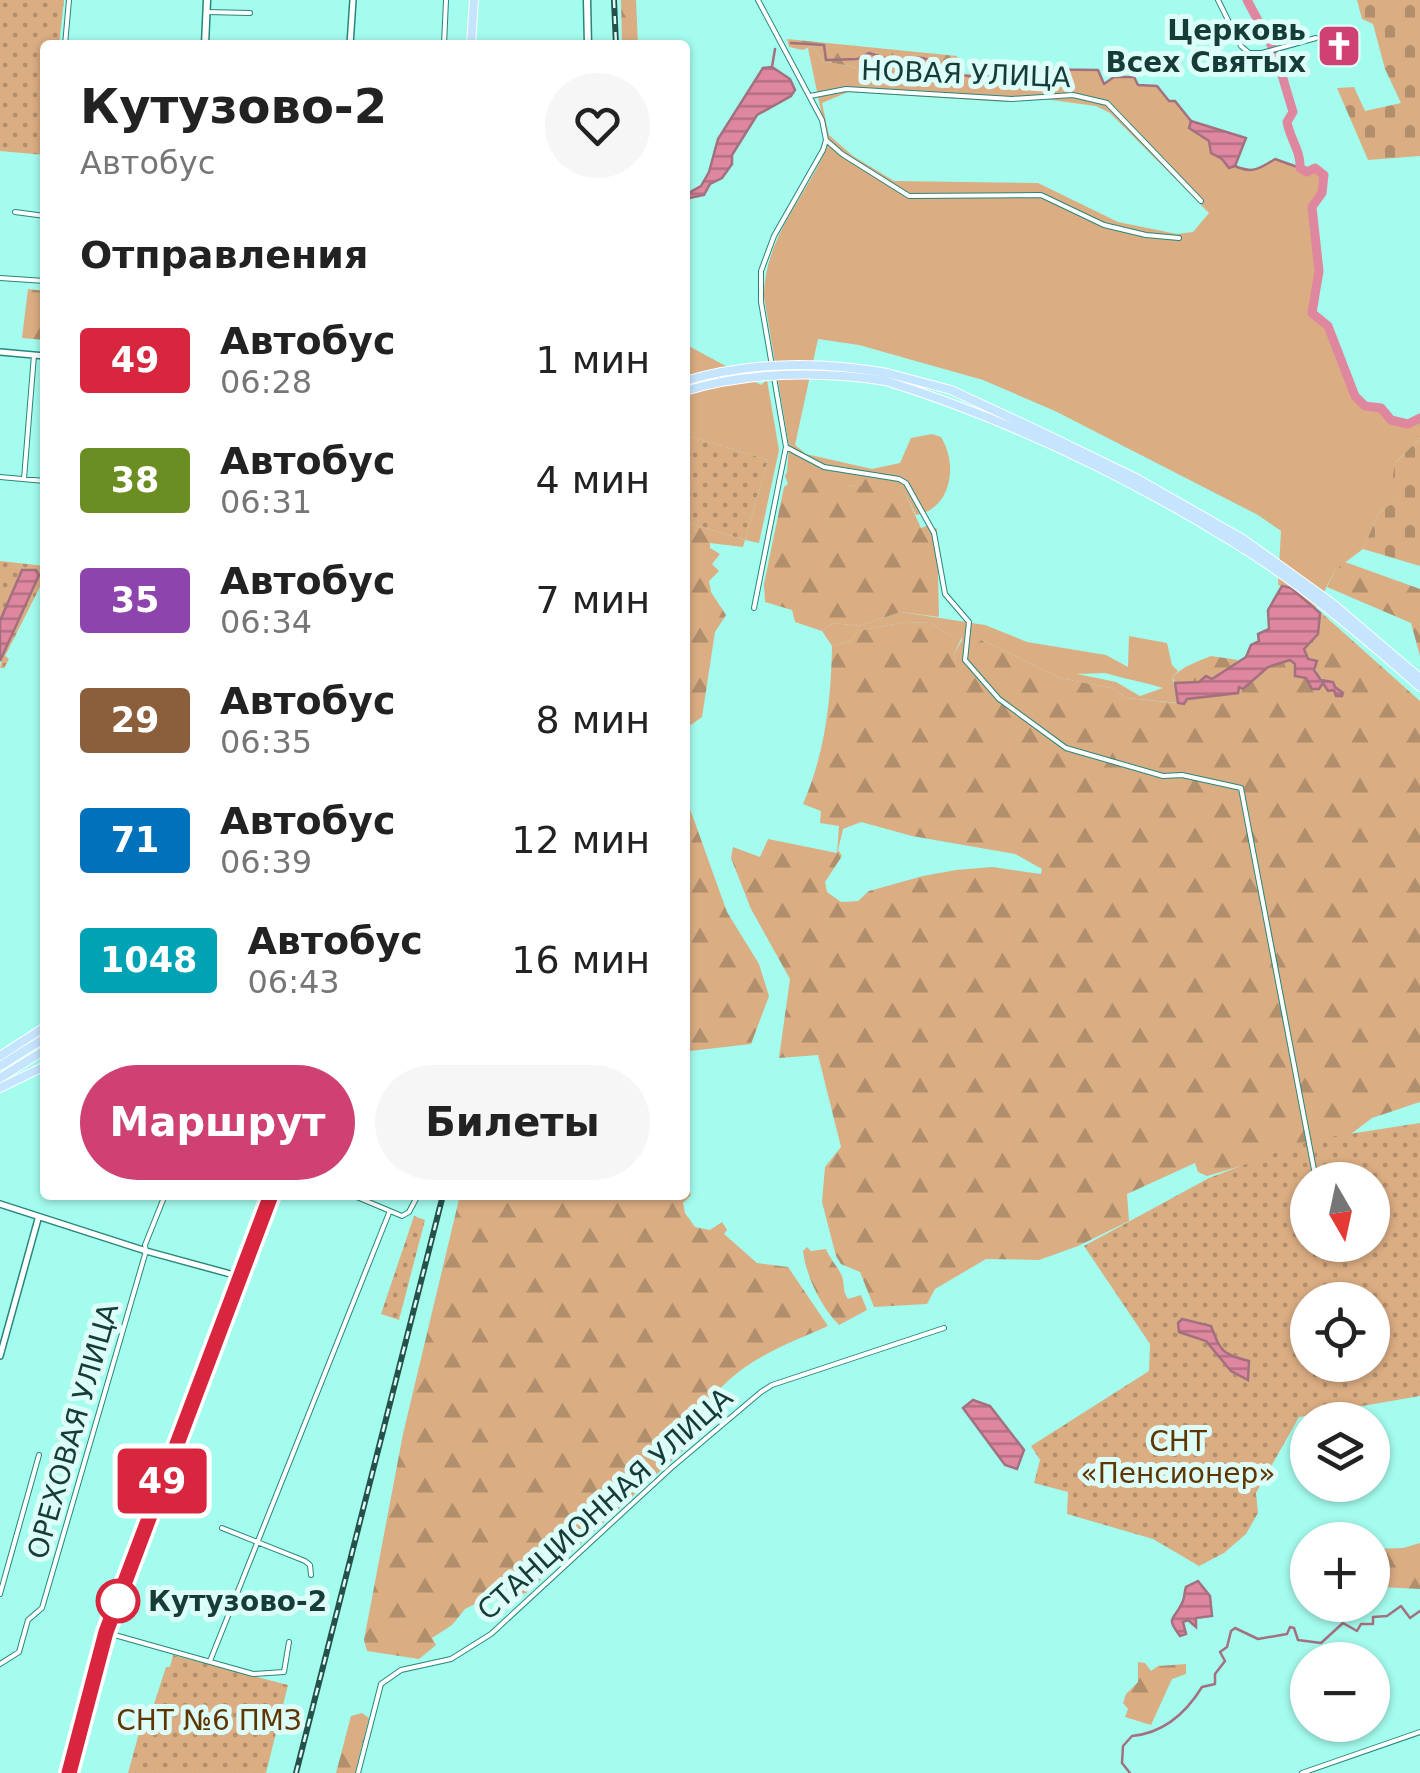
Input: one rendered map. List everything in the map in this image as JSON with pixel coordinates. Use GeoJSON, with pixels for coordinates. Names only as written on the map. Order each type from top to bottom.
{"type":"FeatureCollection","features":[{"type":"Feature","properties":{"kind":"main road"},"geometry":{"type":"LineString","coordinates":[[205,40],[208,0]]}},
{"type":"Feature","properties":{"kind":"main road"},"geometry":{"type":"LineString","coordinates":[[474,40],[477,0]]}},
{"type":"Feature","properties":{"kind":"main road"},"geometry":{"type":"LineString","coordinates":[[587,0],[588,40]]}},
{"type":"Feature","properties":{"kind":"main road"},"geometry":{"type":"LineString","coordinates":[[690,379],[756,366],[790,364],[855,368],[951,390],[1136,478],[1243,538],[1332,603],[1420,678]]}},
{"type":"Feature","properties":{"kind":"main road"},"geometry":{"type":"LineString","coordinates":[[690,390],[776,375],[822,374],[887,377],[948,400],[1132,485],[1234,542],[1325,607],[1420,687]]}},
{"type":"Feature","properties":{"kind":"main road"},"geometry":{"type":"LineString","coordinates":[[0,1056],[40,1030]]}},
{"type":"Feature","properties":{"kind":"main road"},"geometry":{"type":"LineString","coordinates":[[0,1078],[40,1042]]}},
{"type":"Feature","properties":{"kind":"main road"},"geometry":{"type":"LineString","coordinates":[[0,1066],[40,1052]]}},
{"type":"Feature","properties":{"kind":"main road"},"geometry":{"type":"LineString","coordinates":[[0,1088],[40,1068]]}},
{"type":"Feature","properties":{"kind":"main road"},"geometry":{"type":"LineString","coordinates":[[72,1773],[111,1634],[272,1200]]}},
{"type":"Feature","properties":{"kind":"main road"},"geometry":{"type":"LineString","coordinates":[[72,1773],[106,1632],[243,1278]]}},
{"type":"Feature","properties":{"kind":"street"},"geometry":{"type":"LineString","coordinates":[[65,40],[69,0]]}},
{"type":"Feature","properties":{"kind":"street"},"geometry":{"type":"LineString","coordinates":[[350,40],[353,0]]}},
{"type":"Feature","properties":{"kind":"street"},"geometry":{"type":"LineString","coordinates":[[444,40],[446,0]]}},
{"type":"Feature","properties":{"kind":"street"},"geometry":{"type":"LineString","coordinates":[[754,608],[786,447],[760,302],[761,270],[774,236],[818,162],[826,140],[822,120],[758,0]]}},
{"type":"Feature","properties":{"kind":"street"},"geometry":{"type":"LineString","coordinates":[[1218,0],[1241,46],[1250,53],[1316,38]]}},
{"type":"Feature","properties":{"kind":"street"},"geometry":{"type":"LineString","coordinates":[[207,12],[250,13]]}},
{"type":"Feature","properties":{"kind":"street","name":"НОВАЯ УЛИЦА"},"geometry":{"type":"LineString","coordinates":[[807,96],[846,89],[1012,99],[1073,95],[1107,103],[1202,201]]}},
{"type":"Feature","properties":{"kind":"street"},"geometry":{"type":"LineString","coordinates":[[826,140],[909,196],[1041,196],[1104,226],[1179,238]]}},
{"type":"Feature","properties":{"kind":"street"},"geometry":{"type":"LineString","coordinates":[[15,212],[40,215]]}},
{"type":"Feature","properties":{"kind":"street"},"geometry":{"type":"LineString","coordinates":[[0,278],[40,281]]}},
{"type":"Feature","properties":{"kind":"street"},"geometry":{"type":"LineString","coordinates":[[0,352],[40,356]]}},
{"type":"Feature","properties":{"kind":"street"},"geometry":{"type":"LineString","coordinates":[[24,479],[34,355]]}},
{"type":"Feature","properties":{"kind":"street"},"geometry":{"type":"LineString","coordinates":[[786,447],[824,468],[899,478],[906,483],[934,533],[945,594],[969,622],[965,660],[1000,699],[1038,730],[1066,748],[1164,776],[1182,775],[1240,788],[1313,1162]]}},
{"type":"Feature","properties":{"kind":"street"},"geometry":{"type":"LineString","coordinates":[[0,477],[40,481]]}},
{"type":"Feature","properties":{"kind":"street","name":"ОРЕХОВАЯ УЛИЦА"},"geometry":{"type":"LineString","coordinates":[[0,1664],[20,1652],[28,1620],[42,1608],[145,1245],[163,1200]]}},
{"type":"Feature","properties":{"kind":"street"},"geometry":{"type":"LineString","coordinates":[[362,1200],[389,1213],[406,1214],[415,1200]]}},
{"type":"Feature","properties":{"kind":"street"},"geometry":{"type":"LineString","coordinates":[[0,1204],[243,1278]]}},
{"type":"Feature","properties":{"kind":"street"},"geometry":{"type":"LineString","coordinates":[[210,1661],[389,1213]]}},
{"type":"Feature","properties":{"kind":"street"},"geometry":{"type":"LineString","coordinates":[[0,1356],[38,1218]]}},
{"type":"Feature","properties":{"kind":"street","name":"СТАНЦИОННАЯ УЛИЦА"},"geometry":{"type":"LineString","coordinates":[[358,1773],[381,1684],[401,1670],[451,1658],[491,1634],[671,1468],[761,1392],[944,1328]]}},
{"type":"Feature","properties":{"kind":"street"},"geometry":{"type":"LineString","coordinates":[[0,1594],[39,1455]]}},
{"type":"Feature","properties":{"kind":"street"},"geometry":{"type":"LineString","coordinates":[[222,1528],[305,1561],[310,1565],[311,1575]]}},
{"type":"Feature","properties":{"kind":"street"},"geometry":{"type":"LineString","coordinates":[[111,1634],[253,1674],[284,1672],[289,1642]]}},
{"type":"Feature","properties":{"kind":"street"},"geometry":{"type":"LineString","coordinates":[[1302,1773],[1420,1732]]}},
{"type":"Feature","properties":{"kind":"green space"},"geometry":{"type":"Polygon","coordinates":[[[0,0],[64,0],[60,40],[40,40],[40,155],[0,151],[0,0]]]}},
{"type":"Feature","properties":{"kind":"green space"},"geometry":{"type":"Polygon","coordinates":[[[621,0],[636,0],[638,40],[622,40],[621,0]]]}},
{"type":"Feature","properties":{"kind":"green space"},"geometry":{"type":"Polygon","coordinates":[[[1357,0],[1420,0],[1420,156],[1368,160],[1337,88],[1354,87],[1365,111],[1401,103],[1385,69],[1373,24],[1362,19],[1357,0]]]}},
{"type":"Feature","properties":{"kind":"green space"},"geometry":{"type":"Polygon","coordinates":[[[787,39],[957,56],[963,77],[948,70],[924,82],[905,72],[889,74],[824,62],[812,46],[803,50],[789,47],[787,39]]]}},
{"type":"Feature","properties":{"kind":"green space"},"geometry":{"type":"Polygon","coordinates":[[[812,46],[824,62],[889,74],[905,72],[927,80],[948,70],[992,77],[1010,69],[1098,70],[1104,83],[1114,77],[1134,77],[1139,85],[1157,86],[1169,101],[1175,101],[1191,121],[1189,128],[1209,141],[1228,167],[1253,169],[1275,159],[1307,172],[1315,168],[1324,175],[1322,193],[1312,208],[1319,271],[1312,313],[1328,326],[1355,396],[1365,406],[1381,408],[1391,420],[1408,424],[1420,418],[1420,438],[1395,463],[1397,499],[1378,514],[1363,549],[1335,570],[1316,608],[1291,588],[1278,585],[1281,531],[1258,515],[1055,411],[983,380],[859,345],[818,339],[795,445],[806,454],[872,469],[900,463],[911,438],[932,434],[941,437],[950,472],[944,495],[928,511],[916,515],[906,495],[820,482],[801,469],[787,472],[789,446],[764,297],[778,237],[828,145],[808,48],[812,46]],[[848,92],[822,103],[829,135],[853,156],[894,181],[1038,183],[1118,222],[1177,234],[1193,232],[1209,213],[1110,113],[1096,106],[1044,99],[1005,102],[848,92]]]}},
{"type":"Feature","properties":{"kind":"green space"},"geometry":{"type":"Polygon","coordinates":[[[28,289],[40,290],[40,340],[22,338],[28,289]]]}},
{"type":"Feature","properties":{"kind":"green space"},"geometry":{"type":"Polygon","coordinates":[[[690,347],[761,385],[767,380],[779,450],[759,543],[745,540],[768,460],[690,437],[690,347]]]}},
{"type":"Feature","properties":{"kind":"green space"},"geometry":{"type":"Polygon","coordinates":[[[690,437],[768,460],[745,540],[690,524],[690,437]]]}},
{"type":"Feature","properties":{"kind":"green space"},"geometry":{"type":"Polygon","coordinates":[[[1420,438],[1420,566],[1363,549],[1378,514],[1397,499],[1391,489],[1395,463],[1420,438]]]}},
{"type":"Feature","properties":{"kind":"green space"},"geometry":{"type":"Polygon","coordinates":[[[801,468],[823,480],[844,485],[861,486],[866,478],[880,476],[888,482],[890,491],[906,495],[921,528],[929,525],[937,529],[939,617],[901,612],[859,626],[833,623],[822,631],[795,622],[792,610],[765,602],[764,584],[784,487],[788,484],[785,476],[801,468]]]}},
{"type":"Feature","properties":{"kind":"green space"},"geometry":{"type":"Polygon","coordinates":[[[690,524],[745,540],[743,547],[710,543],[710,548],[720,554],[712,564],[719,571],[709,581],[711,592],[726,615],[715,632],[702,717],[690,725],[690,524]]]}},
{"type":"Feature","properties":{"kind":"green space"},"geometry":{"type":"Polygon","coordinates":[[[0,561],[40,565],[40,587],[5,656],[9,659],[4,668],[0,668],[22,571],[0,621],[0,561]]]}},
{"type":"Feature","properties":{"kind":"green space"},"geometry":{"type":"Polygon","coordinates":[[[1345,562],[1420,589],[1420,656],[1411,623],[1327,587],[1335,570],[1345,562]]]}},
{"type":"Feature","properties":{"kind":"green space"},"geometry":{"type":"Polygon","coordinates":[[[1316,608],[1420,701],[1420,1102],[1372,1118],[1351,1134],[1207,1176],[1198,1172],[1195,1163],[1127,1194],[1129,1221],[1078,1246],[1039,1260],[986,1259],[935,1289],[927,1304],[874,1307],[860,1272],[841,1264],[836,1256],[822,1202],[825,1167],[841,1147],[818,1055],[779,1058],[790,979],[751,909],[731,858],[733,847],[760,857],[768,839],[837,853],[839,826],[820,823],[821,811],[803,804],[817,766],[825,727],[832,646],[850,641],[858,631],[904,622],[932,623],[950,636],[962,630],[954,654],[962,665],[971,664],[969,649],[982,640],[1060,678],[1111,688],[1127,698],[1184,704],[1187,699],[1232,694],[1268,667],[1290,660],[1295,664],[1294,673],[1343,692],[1320,677],[1314,660],[1306,657],[1304,647],[1313,637],[1320,613],[1316,608]],[[861,822],[843,829],[838,850],[842,856],[825,882],[827,892],[841,902],[858,901],[869,891],[956,870],[992,867],[1041,874],[1042,869],[1015,854],[912,836],[861,822]]]}},
{"type":"Feature","properties":{"kind":"green space"},"geometry":{"type":"Polygon","coordinates":[[[901,612],[985,625],[1027,642],[1106,655],[1128,667],[1129,636],[1167,643],[1172,665],[1178,671],[1172,677],[1178,703],[1127,698],[1111,688],[1060,678],[982,640],[971,664],[962,666],[954,654],[962,640],[961,631],[950,636],[932,623],[904,622],[858,631],[850,641],[832,646],[822,631],[833,623],[859,626],[901,612]],[[1105,673],[1077,674],[1116,682],[1140,696],[1163,688],[1149,684],[1105,673]]]}},
{"type":"Feature","properties":{"kind":"green space"},"geometry":{"type":"Polygon","coordinates":[[[1211,656],[1238,660],[1226,672],[1210,679],[1175,683],[1172,677],[1177,673],[1211,656]]]}},
{"type":"Feature","properties":{"kind":"green space"},"geometry":{"type":"Polygon","coordinates":[[[690,809],[727,912],[759,964],[769,996],[751,1044],[690,1051],[690,809]]]}},
{"type":"Feature","properties":{"kind":"green space","name":"СНТ «Пенсионер»"},"geometry":{"type":"Polygon","coordinates":[[[1420,1123],[1420,1396],[1385,1402],[1290,1402],[1290,1433],[1256,1493],[1258,1513],[1246,1534],[1224,1553],[1199,1566],[1153,1539],[1067,1514],[1068,1492],[1034,1483],[1040,1460],[1031,1446],[1149,1371],[1150,1344],[1084,1246],[1209,1178],[1310,1140],[1420,1123]]]}},
{"type":"Feature","properties":{"kind":"green space"},"geometry":{"type":"Polygon","coordinates":[[[459,1200],[686,1200],[685,1213],[695,1227],[710,1230],[722,1222],[727,1230],[724,1234],[757,1263],[788,1267],[828,1326],[738,1372],[697,1419],[703,1432],[526,1593],[517,1595],[510,1586],[465,1609],[452,1625],[432,1638],[436,1645],[419,1659],[367,1651],[364,1640],[403,1434],[459,1200]]]}},
{"type":"Feature","properties":{"kind":"green space"},"geometry":{"type":"Polygon","coordinates":[[[414,1216],[425,1220],[399,1320],[381,1314],[414,1216]]]}},
{"type":"Feature","properties":{"kind":"green space"},"geometry":{"type":"Polygon","coordinates":[[[807,1247],[811,1251],[826,1249],[842,1276],[848,1299],[861,1295],[867,1310],[839,1325],[811,1281],[803,1251],[807,1247]]]}},
{"type":"Feature","properties":{"kind":"green space"},"geometry":{"type":"Polygon","coordinates":[[[1420,1543],[1420,1589],[1390,1588],[1390,1548],[1420,1543]]]}},
{"type":"Feature","properties":{"kind":"green space","name":"СНТ №6 ПМЗ"},"geometry":{"type":"Polygon","coordinates":[[[173,1655],[288,1685],[266,1773],[128,1773],[139,1733],[145,1732],[173,1655]]]}},
{"type":"Feature","properties":{"kind":"green space"},"geometry":{"type":"Polygon","coordinates":[[[1138,1662],[1145,1663],[1151,1671],[1158,1666],[1186,1664],[1186,1674],[1172,1679],[1151,1725],[1125,1717],[1128,1709],[1123,1703],[1138,1682],[1138,1662]]]}},
{"type":"Feature","properties":{"kind":"green space"},"geometry":{"type":"Polygon","coordinates":[[[362,1713],[369,1718],[355,1773],[336,1773],[351,1716],[362,1713]]]}},
{"type":"Feature","properties":{"kind":"shaded area"},"geometry":{"type":"Polygon","coordinates":[[[772,67],[790,79],[795,90],[757,115],[722,178],[710,184],[704,195],[690,198],[690,192],[701,186],[709,172],[718,139],[763,68],[772,67]]]}},
{"type":"Feature","properties":{"kind":"shaded area"},"geometry":{"type":"Polygon","coordinates":[[[1191,121],[1246,138],[1235,166],[1229,168],[1211,153],[1209,141],[1189,128],[1191,121]]]}},
{"type":"Feature","properties":{"kind":"shaded area"},"geometry":{"type":"Polygon","coordinates":[[[22,570],[36,570],[39,575],[0,661],[0,621],[22,570]]]}},
{"type":"Feature","properties":{"kind":"shaded area"},"geometry":{"type":"Polygon","coordinates":[[[1282,586],[1291,588],[1320,613],[1318,634],[1304,649],[1308,659],[1317,661],[1314,670],[1321,680],[1333,682],[1342,696],[1328,691],[1323,683],[1319,689],[1312,689],[1306,678],[1295,676],[1295,664],[1290,660],[1268,667],[1243,689],[1239,687],[1238,693],[1178,703],[1175,683],[1199,682],[1206,676],[1212,679],[1246,657],[1251,645],[1259,641],[1258,634],[1269,629],[1268,610],[1282,586]]]}},
{"type":"Feature","properties":{"kind":"shaded area"},"geometry":{"type":"Polygon","coordinates":[[[1182,1319],[1211,1326],[1224,1351],[1249,1361],[1248,1380],[1231,1371],[1206,1341],[1179,1332],[1182,1319]]]}},
{"type":"Feature","properties":{"kind":"shaded area"},"geometry":{"type":"Polygon","coordinates":[[[973,1400],[990,1406],[1024,1450],[1017,1469],[1005,1465],[963,1408],[973,1400]]]}},
{"type":"Feature","properties":{"kind":"shaded area"},"geometry":{"type":"Polygon","coordinates":[[[1198,1581],[1210,1596],[1212,1616],[1196,1618],[1196,1627],[1188,1620],[1183,1622],[1186,1634],[1180,1636],[1172,1619],[1186,1587],[1198,1581]]]}},
{"type":"Feature","properties":{"kind":"waterway"},"geometry":{"type":"LineString","coordinates":[[1247,0],[1275,52],[1293,112],[1287,122],[1300,168],[1307,172],[1315,168],[1324,175],[1322,193],[1312,207],[1319,271],[1312,313],[1328,326],[1355,396],[1365,406],[1381,408],[1391,420],[1408,424],[1420,418]]}},
{"type":"Feature","properties":{"kind":"waterway"},"geometry":{"type":"LineString","coordinates":[[791,43],[824,45],[826,60],[857,59],[869,53],[897,62],[928,59],[968,76],[992,77],[1010,69],[1098,70],[1104,84],[1114,77],[1134,77],[1138,85],[1157,86],[1191,121]]}},
{"type":"Feature","properties":{"kind":"waterway"},"geometry":{"type":"LineString","coordinates":[[772,67],[775,49]]}},
{"type":"Feature","properties":{"kind":"waterway"},"geometry":{"type":"LineString","coordinates":[[1235,166],[1255,169],[1275,159],[1300,168]]}},
{"type":"Feature","properties":{"kind":"waterway"},"geometry":{"type":"LineString","coordinates":[[1130,1773],[1122,1763],[1123,1746],[1132,1736],[1154,1731],[1173,1720],[1202,1687],[1215,1684],[1215,1674],[1225,1661],[1220,1652],[1227,1647],[1235,1628],[1258,1639],[1287,1634],[1290,1627],[1298,1640],[1321,1643],[1343,1623],[1357,1631],[1361,1624],[1373,1624],[1373,1617],[1387,1616],[1401,1606],[1410,1618],[1420,1611]]}},
{"type":"Feature","properties":{"kind":"railway"},"geometry":{"type":"LineString","coordinates":[[614,0],[616,40]]}},
{"type":"Feature","properties":{"kind":"railway"},"geometry":{"type":"LineString","coordinates":[[296,1773],[442,1200]]}},
{"type":"Feature","properties":{"kind":"bus line","name":"49"},"geometry":{"type":"LineString","coordinates":[[69,1773],[106,1632],[269,1200]]}},
{"type":"Feature","properties":{"kind":"place","name":"Церковь Всех Святых"},"geometry":{"type":"Point","coordinates":[1339,46]}},
{"type":"Feature","properties":{"kind":"place","name":"Кутузово-2"},"geometry":{"type":"Point","coordinates":[118,1601]}}]}
